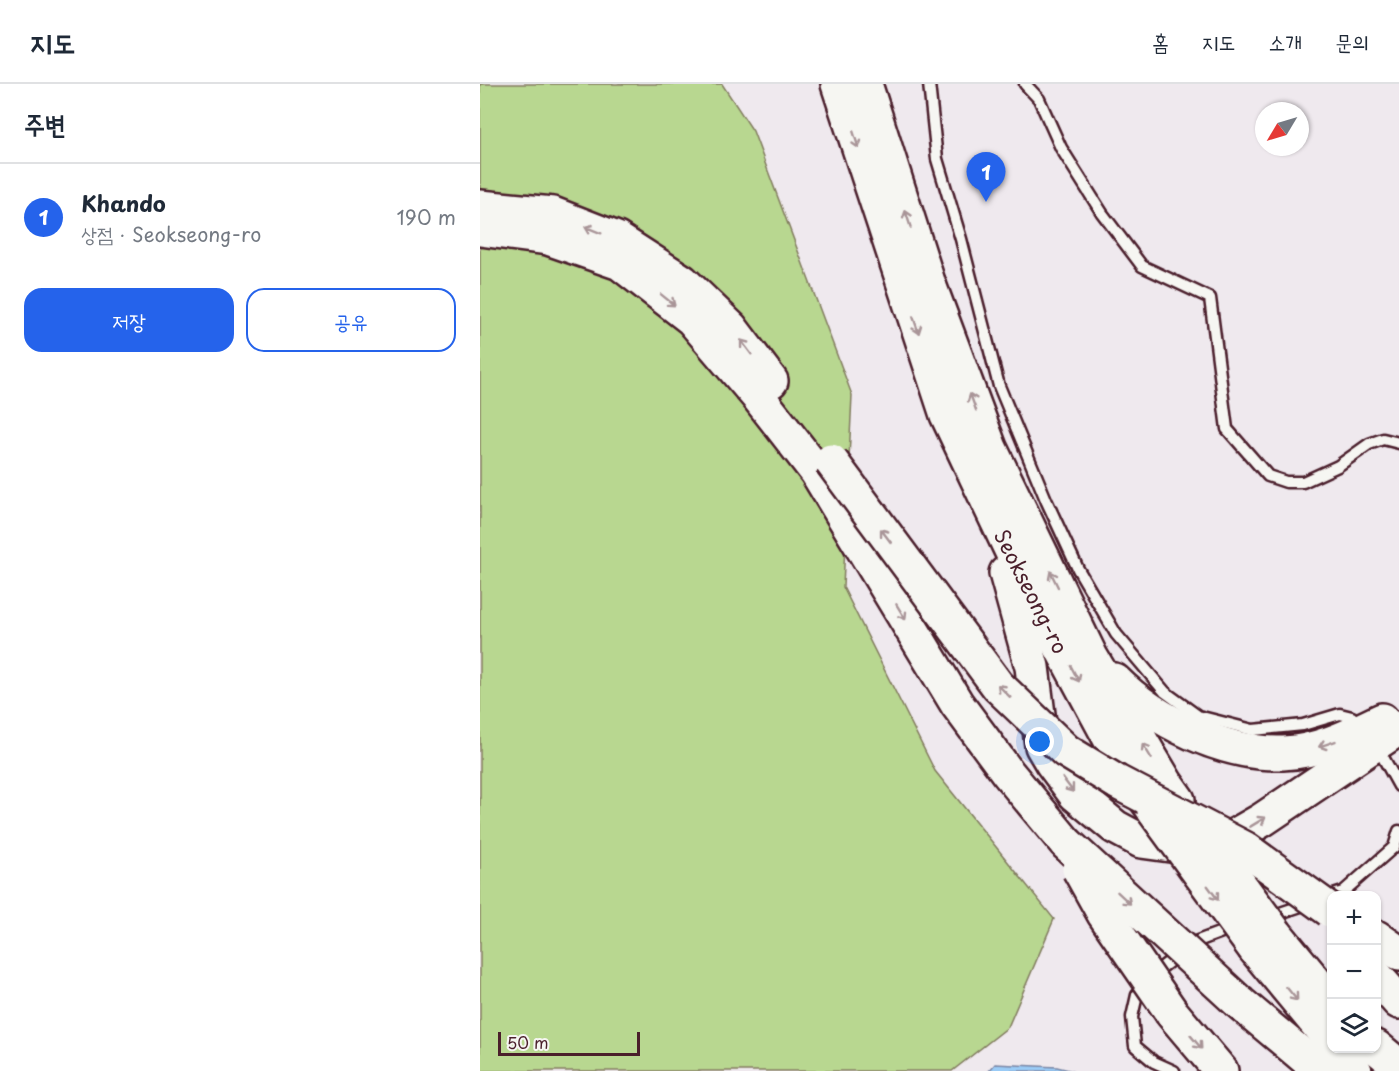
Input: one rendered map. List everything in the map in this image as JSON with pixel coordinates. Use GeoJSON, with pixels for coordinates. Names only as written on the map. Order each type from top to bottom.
{"type":"FeatureCollection","features":[{"type":"Feature","properties":{"kind":"highway","name":"Seokseong-ro"},"geometry":{"type":"LineString","coordinates":[[838,84],[947,415],[1029,590],[1134,783],[1166,806]]}},
{"type":"Feature","properties":{"kind":"highway","name":"Seokseong-ro"},"geometry":{"type":"LineString","coordinates":[[865,84],[928,282],[990,448],[1091,657],[1166,806],[1265,941],[1327,1034]]}},
{"type":"Feature","properties":{"kind":"highway"},"geometry":{"type":"LineString","coordinates":[[480,207],[553,214],[617,239],[682,281],[731,328],[824,466],[998,686],[1066,750],[1117,782],[1244,848],[1327,908]]}},
{"type":"Feature","properties":{"kind":"highway"},"geometry":{"type":"LineString","coordinates":[[480,229],[548,238],[620,262],[692,319],[760,399],[824,466],[957,704],[1008,773],[1066,843],[1240,1003],[1321,1071]]}},
{"type":"Feature","properties":{"kind":"highway"},"geometry":{"type":"LineString","coordinates":[[982,490],[1032,667],[1042,746],[1075,794],[1114,827],[1142,841],[1192,848],[1229,839],[1262,820],[1399,728]]}},
{"type":"Feature","properties":{"kind":"highway"},"geometry":{"type":"LineString","coordinates":[[1091,657],[1122,688],[1161,718],[1207,739],[1243,749],[1282,753],[1313,749],[1348,737],[1399,710]]}},
{"type":"Feature","properties":{"kind":"highway"},"geometry":{"type":"LineString","coordinates":[[1066,843],[1104,914],[1172,1013],[1221,1071]]}},
{"type":"Feature","properties":{"kind":"highway","name":"Seokseong-ro"},"geometry":{"type":"LineString","coordinates":[[1265,941],[1329,999]]}},
{"type":"Feature","properties":{"kind":"highway"},"geometry":{"type":"LineString","coordinates":[[1381,981],[1399,1002]]}},
{"type":"Feature","properties":{"kind":"highway"},"geometry":{"type":"LineString","coordinates":[[1381,1050],[1399,1066]]}},
{"type":"Feature","properties":{"kind":"highway"},"geometry":{"type":"LineString","coordinates":[[1341,1053],[1355,1071]]}},
{"type":"Feature","properties":{"kind":"lane"},"geometry":{"type":"LineString","coordinates":[[929,84],[937,159],[961,239],[999,386],[1047,502],[1078,569],[1116,634],[1165,692],[1198,716],[1253,730],[1303,725],[1340,714],[1352,717]]}},
{"type":"Feature","properties":{"kind":"lane"},"geometry":{"type":"LineString","coordinates":[[1024,84],[1039,99],[1061,148],[1102,213],[1142,266],[1210,298],[1227,429],[1268,476],[1286,482],[1303,482],[1338,466],[1383,439],[1399,443]]}},
{"type":"Feature","properties":{"kind":"lane"},"geometry":{"type":"LineString","coordinates":[[1383,759],[1399,786]]}},
{"type":"Feature","properties":{"kind":"lane"},"geometry":{"type":"LineString","coordinates":[[1174,1071],[1154,1062],[1135,1046],[1132,1017],[1137,995],[1157,971],[1195,942],[1213,934],[1342,892],[1394,848],[1399,831]]}},
{"type":"Feature","properties":{"kind":"green space"},"geometry":{"type":"Polygon","coordinates":[[[480,84],[722,84],[753,131],[852,395],[843,587],[935,771],[1054,919],[1008,1027],[952,1071],[480,1071],[480,84]]]}},
{"type":"Feature","properties":{"kind":"water"},"geometry":{"type":"Polygon","coordinates":[[[995,1064],[1057,1067],[1073,1071],[989,1071],[995,1064]]]}},
{"type":"Feature","properties":{"kind":"place","name":"Khando"},"geometry":{"type":"Point","coordinates":[986,202]}}]}
